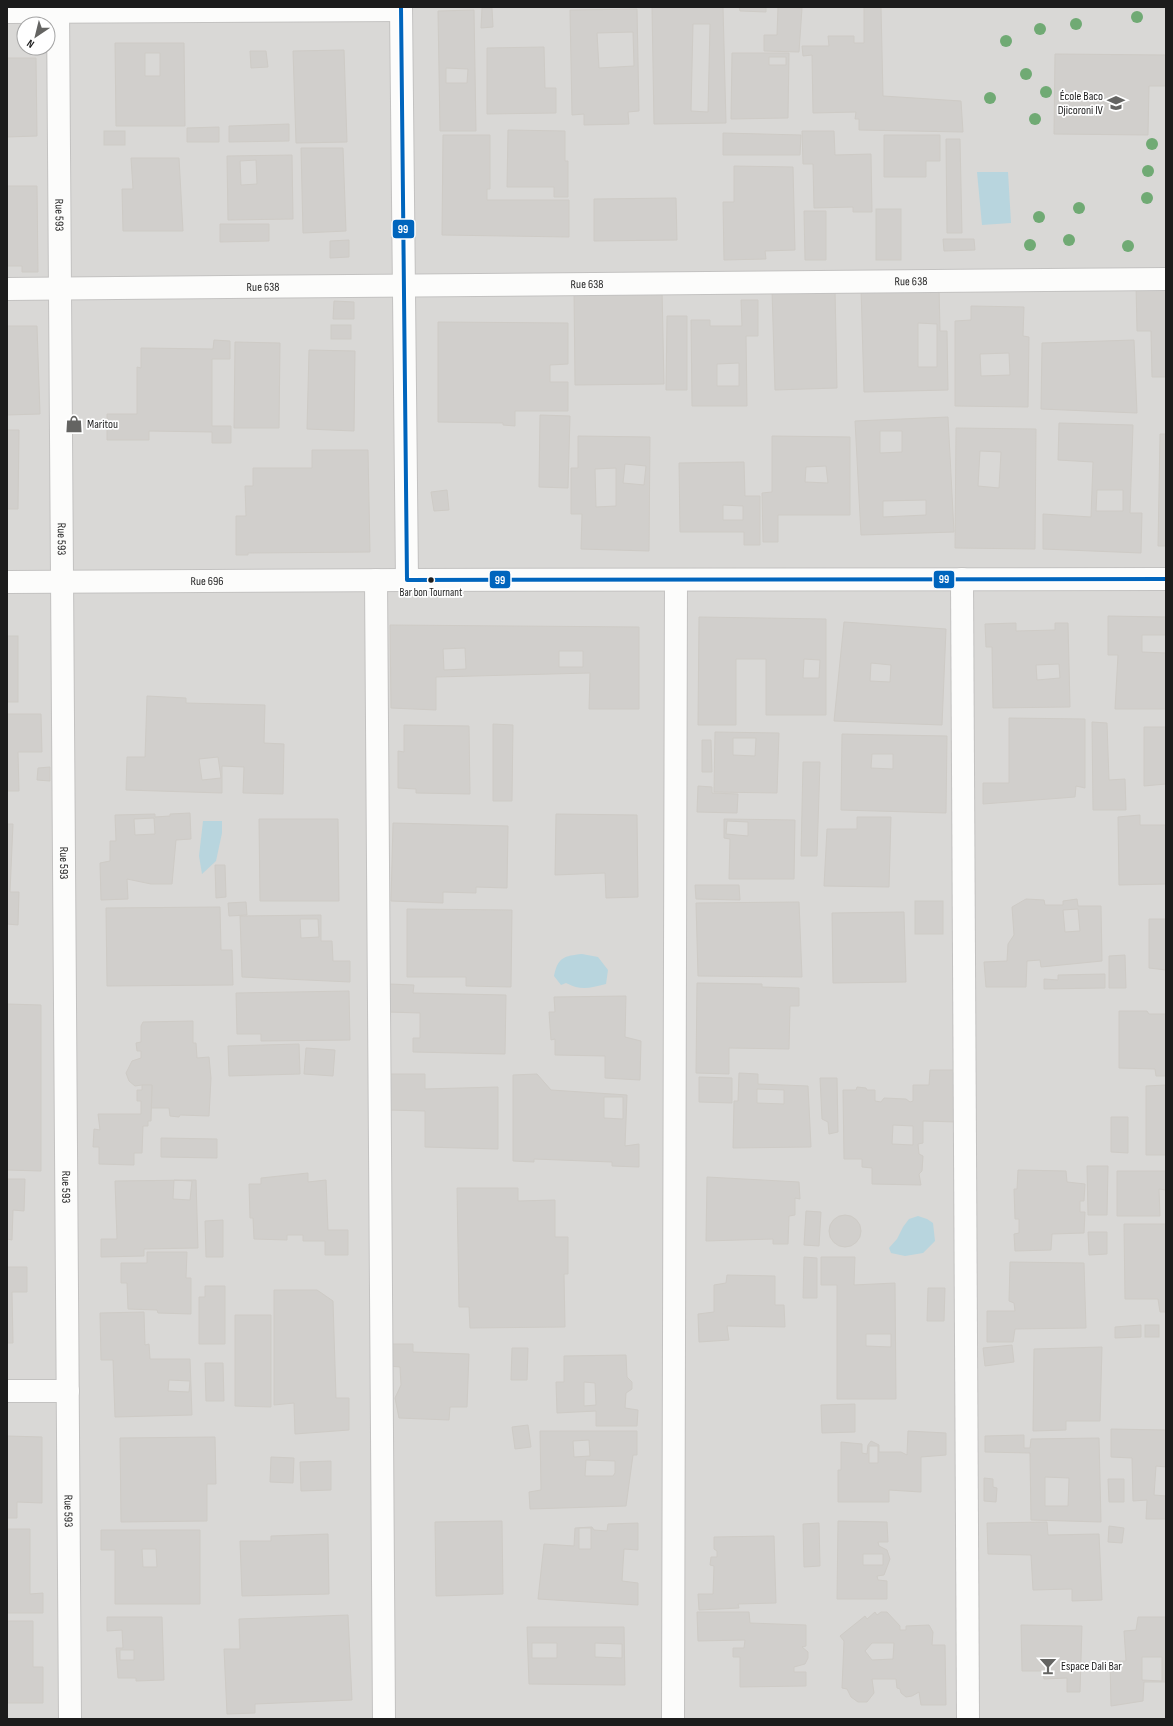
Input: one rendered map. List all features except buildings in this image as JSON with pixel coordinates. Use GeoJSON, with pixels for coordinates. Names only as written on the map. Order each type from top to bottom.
{"type":"FeatureCollection","features":[{"type":"Feature","properties":{"kind":"street"},"geometry":{"type":"LineString","coordinates":[[7,12],[58,10],[401,8],[407,580]]}},
{"type":"Feature","properties":{"kind":"street","name":"Rue 593"},"geometry":{"type":"LineString","coordinates":[[58,10],[70,1719]]}},
{"type":"Feature","properties":{"kind":"street","name":"Rue 638"},"geometry":{"type":"LineString","coordinates":[[7,289],[1166,279]]}},
{"type":"Feature","properties":{"kind":"street"},"geometry":{"type":"LineString","coordinates":[[962,579],[968,1719]]}},
{"type":"Feature","properties":{"kind":"street","name":"Rue 696"},"geometry":{"type":"LineString","coordinates":[[7,582],[1166,579]]}},
{"type":"Feature","properties":{"kind":"street"},"geometry":{"type":"LineString","coordinates":[[376,580],[384,1719]]}},
{"type":"Feature","properties":{"kind":"street"},"geometry":{"type":"LineString","coordinates":[[673,1719],[676,580]]}},
{"type":"Feature","properties":{"kind":"street"},"geometry":{"type":"LineString","coordinates":[[7,1391],[68,1391]]}},
{"type":"Feature","properties":{"kind":"shaded area"},"geometry":{"type":"Polygon","coordinates":[[[7,7],[1166,7],[1166,1719],[7,1719],[7,7]]]}},
{"type":"Feature","properties":{"kind":"water"},"geometry":{"type":"Polygon","coordinates":[[[977,172],[1008,172],[1011,223],[982,225],[977,172]]]}},
{"type":"Feature","properties":{"kind":"water"},"geometry":{"type":"Polygon","coordinates":[[[203,821],[222,821],[222,833],[216,861],[202,874],[199,856],[203,821]]]}},
{"type":"Feature","properties":{"kind":"water"},"geometry":{"type":"Polygon","coordinates":[[[582,954],[598,957],[608,970],[606,984],[586,988],[571,986],[566,983],[561,985],[554,976],[560,961],[566,957],[582,954]]]}},
{"type":"Feature","properties":{"kind":"water"},"geometry":{"type":"Polygon","coordinates":[[[918,1216],[933,1223],[935,1241],[923,1253],[905,1256],[891,1253],[889,1248],[897,1239],[903,1227],[909,1219],[918,1216]]]}},
{"type":"Feature","properties":{"kind":"transit line","name":"99"},"geometry":{"type":"LineString","coordinates":[[401,7],[407,580],[1166,579]]}},
{"type":"Feature","properties":{"kind":"place","name":"École Baco Djicoroni IV"},"geometry":{"type":"Point","coordinates":[1116,103]}},
{"type":"Feature","properties":{"kind":"place","name":"Maritou"},"geometry":{"type":"Point","coordinates":[74,424]}},
{"type":"Feature","properties":{"kind":"place","name":"Bar bon Tournant"},"geometry":{"type":"Point","coordinates":[431,580]}},
{"type":"Feature","properties":{"kind":"place","name":"Espace Dali Bar"},"geometry":{"type":"Point","coordinates":[1048,1666]}}]}
